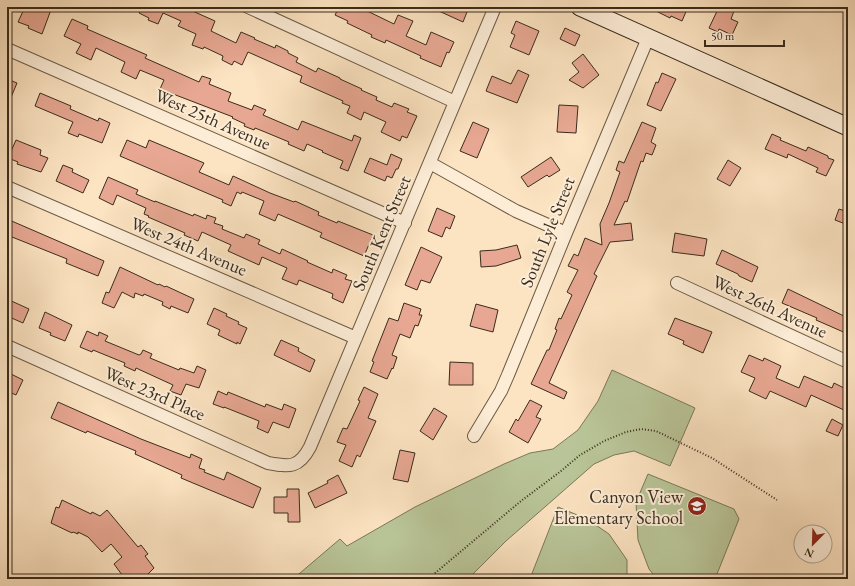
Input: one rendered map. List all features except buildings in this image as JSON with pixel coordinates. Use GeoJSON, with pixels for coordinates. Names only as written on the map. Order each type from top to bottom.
{"type":"FeatureCollection","features":[{"type":"Feature","properties":{"kind":"main road"},"geometry":{"type":"LineString","coordinates":[[580,7],[848,127]]}},
{"type":"Feature","properties":{"kind":"street"},"geometry":{"type":"LineString","coordinates":[[248,7],[455,102]]}},
{"type":"Feature","properties":{"kind":"street","name":"South Kent Street"},"geometry":{"type":"LineString","coordinates":[[291,465],[305,458],[310,448],[495,7]]}},
{"type":"Feature","properties":{"kind":"street","name":"South Lyle Street"},"geometry":{"type":"LineString","coordinates":[[474,436],[501,391],[508,375],[648,38]]}},
{"type":"Feature","properties":{"kind":"street","name":"West 25th Avenue"},"geometry":{"type":"LineString","coordinates":[[7,49],[405,223]]}},
{"type":"Feature","properties":{"kind":"street"},"geometry":{"type":"LineString","coordinates":[[430,163],[516,211],[566,233]]}},
{"type":"Feature","properties":{"kind":"street","name":"West 24th Avenue"},"geometry":{"type":"LineString","coordinates":[[7,187],[356,338]]}},
{"type":"Feature","properties":{"kind":"street","name":"West 26th Avenue"},"geometry":{"type":"LineString","coordinates":[[677,283],[848,362]]}},
{"type":"Feature","properties":{"kind":"street","name":"West 23rd Place"},"geometry":{"type":"LineString","coordinates":[[7,346],[268,463],[291,465]]}},
{"type":"Feature","properties":{"kind":"path"},"geometry":{"type":"LineString","coordinates":[[428,579],[521,501],[580,455],[604,441],[626,432],[641,429],[656,431],[712,458],[777,500]]}},
{"type":"Feature","properties":{"kind":"green space"},"geometry":{"type":"Polygon","coordinates":[[[612,370],[695,408],[670,466],[634,451],[614,455],[594,464],[506,541],[468,579],[293,579],[340,539],[347,546],[415,507],[504,464],[530,453],[553,449],[578,430],[598,401],[612,370]]]}},
{"type":"Feature","properties":{"kind":"green space"},"geometry":{"type":"Polygon","coordinates":[[[648,474],[734,509],[739,519],[715,579],[657,579],[649,569],[638,540],[636,502],[648,474]]]}},
{"type":"Feature","properties":{"kind":"green space"},"geometry":{"type":"Polygon","coordinates":[[[558,507],[587,519],[609,534],[627,560],[627,579],[532,579],[531,576],[558,507]]]}},
{"type":"Feature","properties":{"kind":"place","name":"Canyon View Elementary School"},"geometry":{"type":"Point","coordinates":[697,506]}}]}
